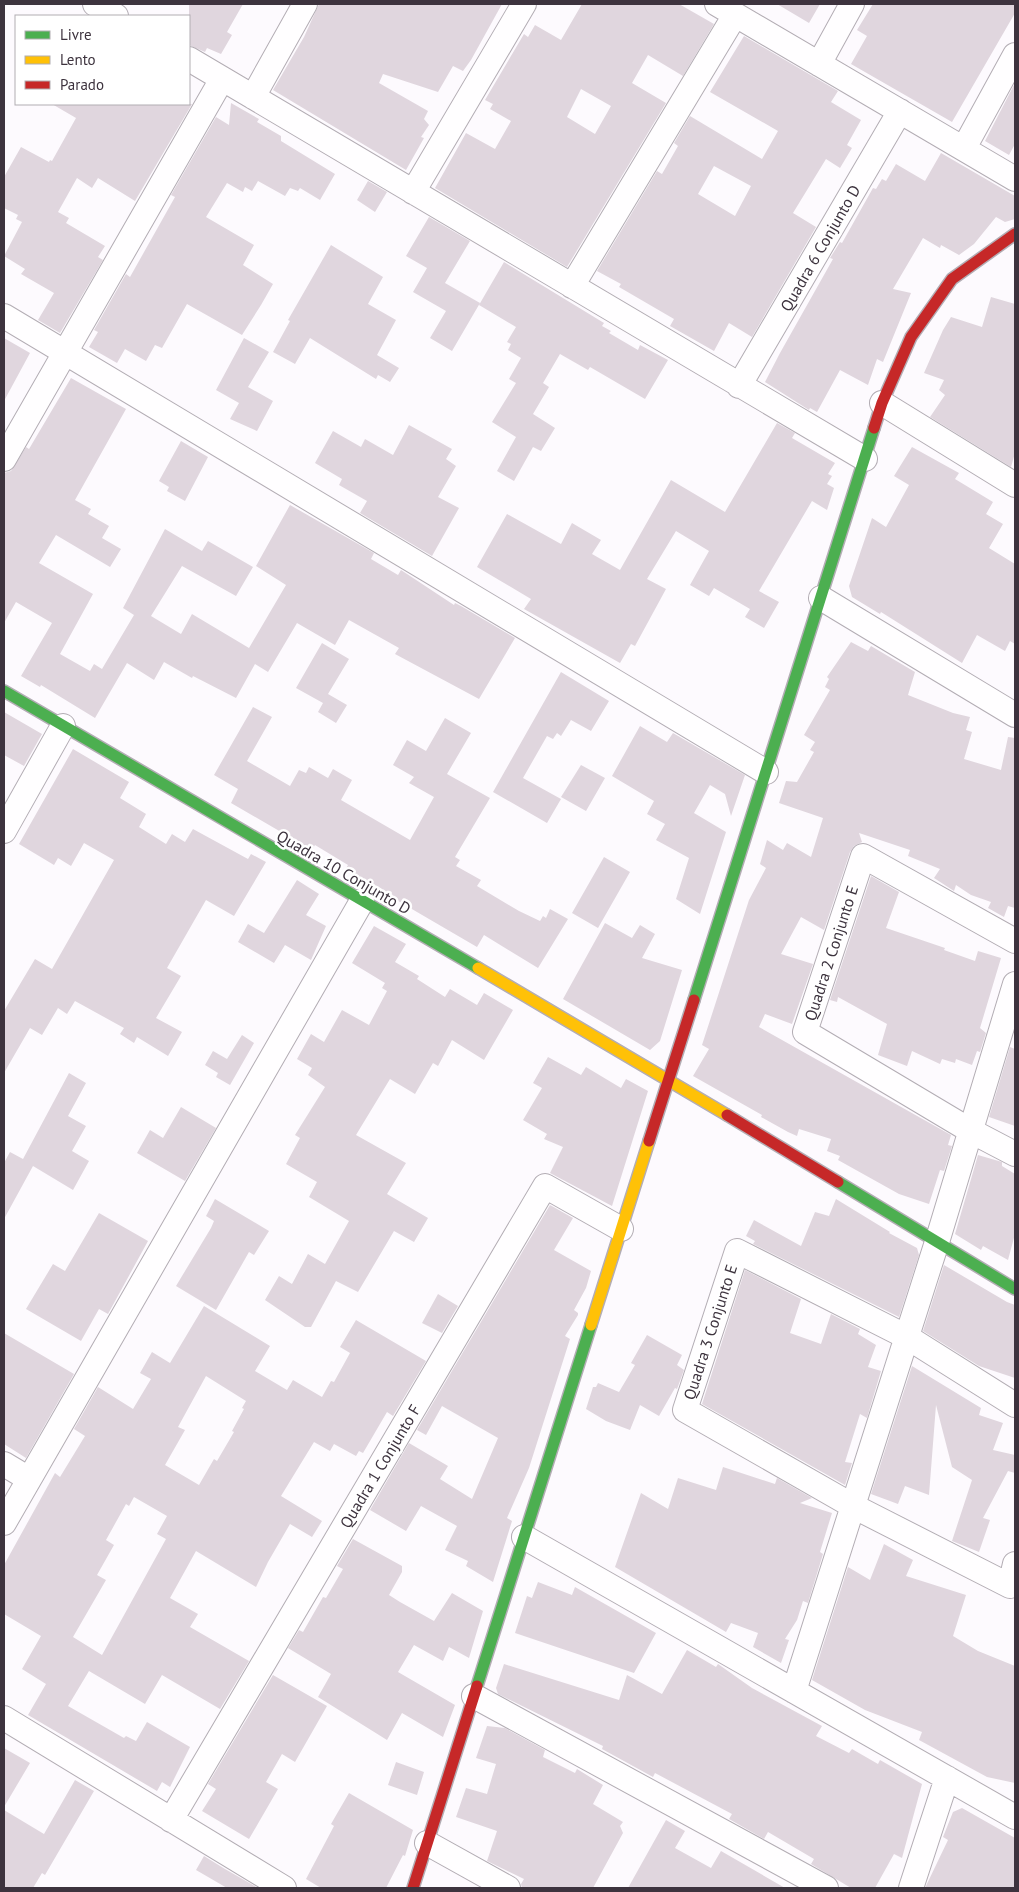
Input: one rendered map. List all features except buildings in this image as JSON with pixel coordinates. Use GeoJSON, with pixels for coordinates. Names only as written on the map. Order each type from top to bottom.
{"type":"FeatureCollection","features":[{"type":"Feature","properties":{"kind":"street"},"geometry":{"type":"LineString","coordinates":[[95,4],[114,15]]}},
{"type":"Feature","properties":{"kind":"street"},"geometry":{"type":"LineString","coordinates":[[253,97],[305,4]]}},
{"type":"Feature","properties":{"kind":"street"},"geometry":{"type":"LineString","coordinates":[[414,192],[524,4]]}},
{"type":"Feature","properties":{"kind":"street"},"geometry":{"type":"LineString","coordinates":[[819,64],[852,4]]}},
{"type":"Feature","properties":{"kind":"street"},"geometry":{"type":"LineString","coordinates":[[572,286],[726,9],[1015,179]]}},
{"type":"Feature","properties":{"kind":"street"},"geometry":{"type":"LineString","coordinates":[[964,148],[1015,56]]}},
{"type":"Feature","properties":{"kind":"street"},"geometry":{"type":"LineString","coordinates":[[190,60],[865,460]]}},
{"type":"Feature","properties":{"kind":"street"},"geometry":{"type":"LineString","coordinates":[[4,459],[222,79]]}},
{"type":"Feature","properties":{"kind":"street","name":"Quadra 6 Conjunto D"},"geometry":{"type":"LineString","coordinates":[[740,386],[900,111]]}},
{"type":"Feature","properties":{"kind":"street"},"geometry":{"type":"LineString","coordinates":[[413,1888],[882,403],[911,336],[952,279],[1015,234]]}},
{"type":"Feature","properties":{"kind":"street"},"geometry":{"type":"LineString","coordinates":[[4,316],[766,772]]}},
{"type":"Feature","properties":{"kind":"street"},"geometry":{"type":"LineString","coordinates":[[882,403],[1015,485]]}},
{"type":"Feature","properties":{"kind":"street"},"geometry":{"type":"LineString","coordinates":[[821,598],[1015,715]]}},
{"type":"Feature","properties":{"kind":"street","name":"Quadra 10 Conjunto D"},"geometry":{"type":"LineString","coordinates":[[4,692],[669,1080],[1015,1289]]}},
{"type":"Feature","properties":{"kind":"street"},"geometry":{"type":"LineString","coordinates":[[4,831],[63,726]]}},
{"type":"Feature","properties":{"kind":"street","name":"Quadra 2 Conjunto E"},"geometry":{"type":"LineString","coordinates":[[1015,941],[863,856],[805,1032],[971,1131],[1015,1154]]}},
{"type":"Feature","properties":{"kind":"street"},"geometry":{"type":"LineString","coordinates":[[4,1523],[362,901]]}},
{"type":"Feature","properties":{"kind":"street"},"geometry":{"type":"LineString","coordinates":[[794,1691],[937,1242],[1015,984]]}},
{"type":"Feature","properties":{"kind":"street","name":"Quadra 1 Conjunto F"},"geometry":{"type":"LineString","coordinates":[[170,1820],[546,1186],[621,1229]]}},
{"type":"Feature","properties":{"kind":"street","name":"Quadra 3 Conjunto E"},"geometry":{"type":"LineString","coordinates":[[1015,1405],[907,1337],[737,1251],[685,1410],[853,1506],[1010,1586],[1015,1564]]}},
{"type":"Feature","properties":{"kind":"street"},"geometry":{"type":"LineString","coordinates":[[4,1464],[29,1479]]}},
{"type":"Feature","properties":{"kind":"street"},"geometry":{"type":"LineString","coordinates":[[524,1537],[1015,1817]]}},
{"type":"Feature","properties":{"kind":"street"},"geometry":{"type":"LineString","coordinates":[[474,1696],[826,1888]]}},
{"type":"Feature","properties":{"kind":"street"},"geometry":{"type":"LineString","coordinates":[[4,1718],[284,1888]]}},
{"type":"Feature","properties":{"kind":"street"},"geometry":{"type":"LineString","coordinates":[[911,1888],[948,1778]]}},
{"type":"Feature","properties":{"kind":"street"},"geometry":{"type":"LineString","coordinates":[[427,1843],[508,1888]]}},
{"type":"Feature","properties":{"kind":"traffic: fast"},"geometry":{"type":"LineString","coordinates":[[694,1000],[874,428]]}},
{"type":"Feature","properties":{"kind":"traffic: fast"},"geometry":{"type":"LineString","coordinates":[[4,691],[478,968]]}},
{"type":"Feature","properties":{"kind":"traffic: fast"},"geometry":{"type":"LineString","coordinates":[[838,1182],[1015,1289]]}},
{"type":"Feature","properties":{"kind":"traffic: fast"},"geometry":{"type":"LineString","coordinates":[[477,1686],[591,1325]]}},
{"type":"Feature","properties":{"kind":"traffic: slow"},"geometry":{"type":"LineString","coordinates":[[478,968],[727,1115]]}},
{"type":"Feature","properties":{"kind":"traffic: slow"},"geometry":{"type":"LineString","coordinates":[[591,1325],[649,1141]]}},
{"type":"Feature","properties":{"kind":"traffic: jam"},"geometry":{"type":"LineString","coordinates":[[874,428],[882,403],[911,337],[952,279],[1015,234]]}},
{"type":"Feature","properties":{"kind":"traffic: jam"},"geometry":{"type":"LineString","coordinates":[[649,1141],[694,1000]]}},
{"type":"Feature","properties":{"kind":"traffic: jam"},"geometry":{"type":"LineString","coordinates":[[727,1115],[838,1182]]}},
{"type":"Feature","properties":{"kind":"traffic: jam"},"geometry":{"type":"LineString","coordinates":[[413,1888],[477,1686]]}}]}
